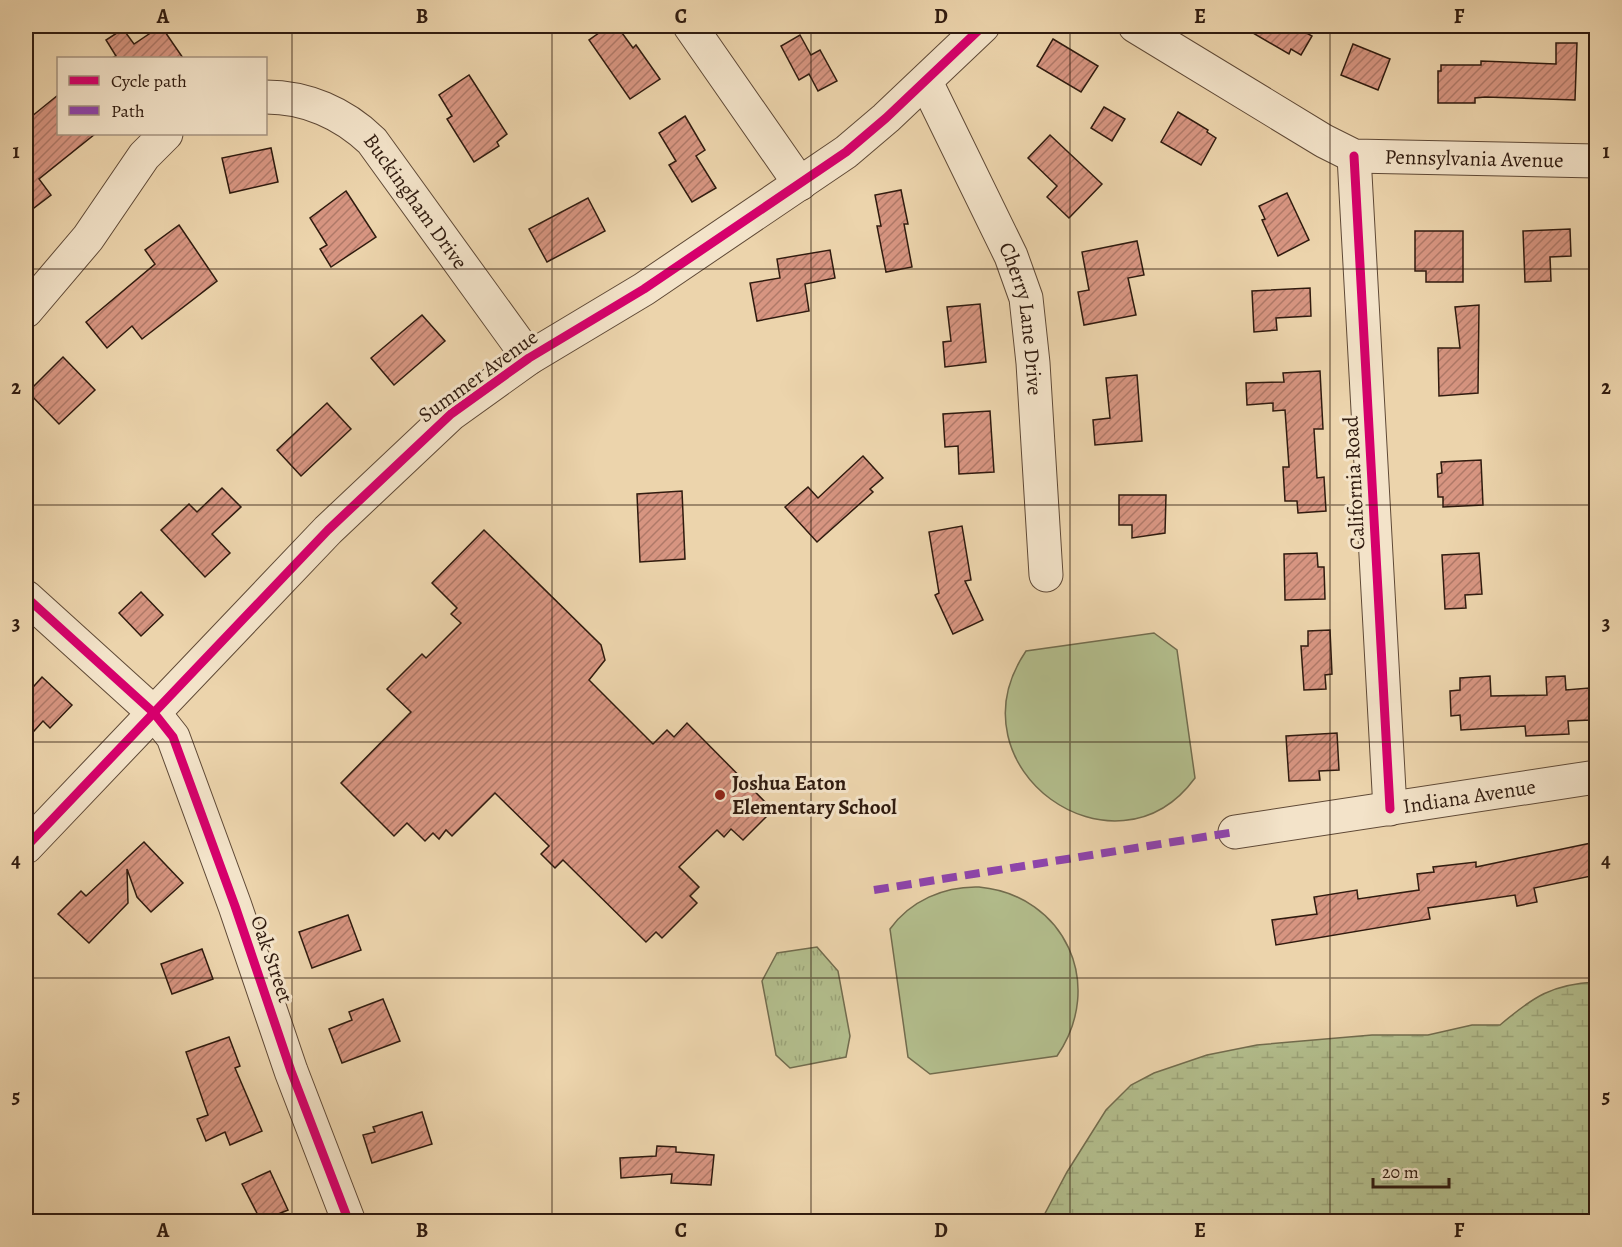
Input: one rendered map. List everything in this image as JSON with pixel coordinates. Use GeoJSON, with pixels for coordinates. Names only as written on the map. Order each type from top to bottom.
{"type":"FeatureCollection","features":[{"type":"Feature","properties":{"kind":"street"},"geometry":{"type":"LineString","coordinates":[[690,26],[800,184]]}},
{"type":"Feature","properties":{"kind":"street","name":"Summer Avenue"},"geometry":{"type":"LineString","coordinates":[[26,848],[328,530],[402,457],[451,414],[529,358],[645,290],[846,152],[926,82],[983,26]]}},
{"type":"Feature","properties":{"kind":"street","name":"Pennsylvania Avenue"},"geometry":{"type":"LineString","coordinates":[[1135,26],[1324,141],[1354,156],[1596,161]]}},
{"type":"Feature","properties":{"kind":"street","name":"Cherry Lane Drive"},"geometry":{"type":"LineString","coordinates":[[926,82],[1011,256],[1026,298],[1034,363],[1046,575]]}},
{"type":"Feature","properties":{"kind":"street","name":"Buckingham Drive"},"geometry":{"type":"LineString","coordinates":[[267,97],[301,100],[316,105],[344,119],[372,141],[529,358]]}},
{"type":"Feature","properties":{"kind":"street"},"geometry":{"type":"LineString","coordinates":[[26,311],[88,237],[144,156],[165,135]]}},
{"type":"Feature","properties":{"kind":"street","name":"California Road"},"geometry":{"type":"LineString","coordinates":[[1354,156],[1390,809]]}},
{"type":"Feature","properties":{"kind":"street","name":"Oak Street"},"geometry":{"type":"LineString","coordinates":[[26,597],[154,713],[176,743],[291,1071],[349,1221]]}},
{"type":"Feature","properties":{"kind":"street","name":"Indiana Avenue"},"geometry":{"type":"LineString","coordinates":[[1235,832],[1596,777]]}},
{"type":"Feature","properties":{"kind":"green space"},"geometry":{"type":"Polygon","coordinates":[[[1154,633],[1177,650],[1195,778],[1162,809],[1124,821],[1086,817],[1051,799],[1024,771],[1008,736],[1007,695],[1026,651],[1154,633]]]}},
{"type":"Feature","properties":{"kind":"green space"},"geometry":{"type":"Polygon","coordinates":[[[979,887],[1009,894],[1034,907],[1054,925],[1069,948],[1077,973],[1078,1001],[1071,1029],[1057,1056],[930,1074],[908,1057],[890,929],[907,910],[929,897],[953,889],[979,887]]]}},
{"type":"Feature","properties":{"kind":"green space"},"geometry":{"type":"Polygon","coordinates":[[[817,947],[838,971],[850,1036],[846,1057],[790,1068],[776,1055],[762,981],[777,953],[817,947]]]}},
{"type":"Feature","properties":{"kind":"green space"},"geometry":{"type":"Polygon","coordinates":[[[1596,982],[1596,1221],[1041,1221],[1067,1172],[1106,1110],[1131,1085],[1154,1073],[1207,1055],[1257,1045],[1372,1035],[1428,1035],[1472,1025],[1500,1025],[1533,1000],[1555,989],[1596,982]]]}},
{"type":"Feature","properties":{"kind":"building"},"geometry":{"type":"Polygon","coordinates":[[[161,26],[182,57],[114,57],[116,56],[106,40],[123,29],[134,44],[161,26]]]}},
{"type":"Feature","properties":{"kind":"building"},"geometry":{"type":"Polygon","coordinates":[[[609,26],[617,26],[633,48],[636,45],[660,79],[630,99],[589,40],[609,26]]]}},
{"type":"Feature","properties":{"kind":"building"},"geometry":{"type":"Polygon","coordinates":[[[1241,26],[1294,26],[1312,36],[1301,55],[1291,49],[1289,54],[1241,26]]]}},
{"type":"Feature","properties":{"kind":"building"},"geometry":{"type":"Polygon","coordinates":[[[800,35],[811,55],[820,50],[837,81],[818,91],[809,74],[799,80],[781,46],[800,35]]]}},
{"type":"Feature","properties":{"kind":"building"},"geometry":{"type":"Polygon","coordinates":[[[1053,39],[1098,66],[1081,92],[1037,66],[1053,39]]]}},
{"type":"Feature","properties":{"kind":"building"},"geometry":{"type":"Polygon","coordinates":[[[1556,43],[1577,43],[1575,100],[1485,97],[1475,98],[1475,103],[1438,103],[1438,71],[1441,71],[1441,65],[1481,65],[1481,61],[1556,64],[1556,43]]]}},
{"type":"Feature","properties":{"kind":"building"},"geometry":{"type":"Polygon","coordinates":[[[1353,44],[1390,59],[1378,90],[1341,75],[1353,44]]]}},
{"type":"Feature","properties":{"kind":"building"},"geometry":{"type":"Polygon","coordinates":[[[469,75],[507,134],[497,142],[499,146],[474,162],[447,119],[452,116],[439,95],[469,75]]]}},
{"type":"Feature","properties":{"kind":"building"},"geometry":{"type":"Polygon","coordinates":[[[57,96],[57,135],[94,135],[39,179],[51,195],[26,214],[26,121],[57,96]]]}},
{"type":"Feature","properties":{"kind":"building"},"geometry":{"type":"Polygon","coordinates":[[[1104,107],[1125,119],[1112,141],[1091,128],[1104,107]]]}},
{"type":"Feature","properties":{"kind":"building"},"geometry":{"type":"Polygon","coordinates":[[[1178,112],[1208,130],[1207,132],[1216,138],[1201,165],[1161,142],[1178,112]]]}},
{"type":"Feature","properties":{"kind":"building"},"geometry":{"type":"Polygon","coordinates":[[[685,116],[705,150],[696,156],[716,188],[692,202],[669,165],[676,161],[659,133],[685,116]]]}},
{"type":"Feature","properties":{"kind":"building"},"geometry":{"type":"Polygon","coordinates":[[[1050,135],[1102,184],[1069,218],[1047,197],[1057,186],[1028,158],[1050,135]]]}},
{"type":"Feature","properties":{"kind":"building"},"geometry":{"type":"Polygon","coordinates":[[[271,148],[278,182],[230,193],[222,158],[271,148]]]}},
{"type":"Feature","properties":{"kind":"building"},"geometry":{"type":"Polygon","coordinates":[[[901,190],[908,224],[904,224],[912,267],[886,272],[877,226],[881,226],[875,195],[901,190]]]}},
{"type":"Feature","properties":{"kind":"building"},"geometry":{"type":"Polygon","coordinates":[[[346,191],[376,237],[331,267],[320,249],[327,245],[310,218],[346,191]]]}},
{"type":"Feature","properties":{"kind":"building"},"geometry":{"type":"Polygon","coordinates":[[[1287,193],[1309,240],[1278,256],[1262,220],[1265,219],[1259,206],[1287,193]]]}},
{"type":"Feature","properties":{"kind":"building"},"geometry":{"type":"Polygon","coordinates":[[[588,198],[605,231],[547,262],[529,229],[588,198]]]}},
{"type":"Feature","properties":{"kind":"building"},"geometry":{"type":"Polygon","coordinates":[[[179,225],[217,281],[142,339],[132,326],[107,348],[86,322],[155,264],[145,250],[179,225]]]}},
{"type":"Feature","properties":{"kind":"building"},"geometry":{"type":"Polygon","coordinates":[[[1570,229],[1571,256],[1550,257],[1551,281],[1525,282],[1523,231],[1570,229]]]}},
{"type":"Feature","properties":{"kind":"building"},"geometry":{"type":"Polygon","coordinates":[[[1415,231],[1463,231],[1463,282],[1426,282],[1426,271],[1415,271],[1415,231]]]}},
{"type":"Feature","properties":{"kind":"building"},"geometry":{"type":"Polygon","coordinates":[[[1137,241],[1144,275],[1128,278],[1136,315],[1084,325],[1078,292],[1089,290],[1082,252],[1137,241]]]}},
{"type":"Feature","properties":{"kind":"building"},"geometry":{"type":"Polygon","coordinates":[[[830,250],[835,278],[805,284],[809,311],[757,321],[750,283],[780,278],[777,259],[830,250]]]}},
{"type":"Feature","properties":{"kind":"building"},"geometry":{"type":"Polygon","coordinates":[[[1310,288],[1311,316],[1276,318],[1277,330],[1254,332],[1252,291],[1310,288]]]}},
{"type":"Feature","properties":{"kind":"building"},"geometry":{"type":"Polygon","coordinates":[[[980,304],[986,362],[945,367],[943,342],[951,341],[947,307],[980,304]]]}},
{"type":"Feature","properties":{"kind":"building"},"geometry":{"type":"Polygon","coordinates":[[[1479,305],[1478,393],[1439,396],[1438,348],[1460,348],[1455,307],[1479,305]]]}},
{"type":"Feature","properties":{"kind":"building"},"geometry":{"type":"Polygon","coordinates":[[[422,315],[445,341],[394,385],[371,358],[422,315]]]}},
{"type":"Feature","properties":{"kind":"building"},"geometry":{"type":"Polygon","coordinates":[[[63,357],[95,390],[59,424],[28,392],[63,357]]]}},
{"type":"Feature","properties":{"kind":"building"},"geometry":{"type":"Polygon","coordinates":[[[1320,371],[1323,429],[1314,429],[1317,478],[1324,477],[1326,511],[1298,513],[1297,501],[1285,501],[1283,467],[1289,467],[1285,410],[1273,411],[1273,403],[1247,405],[1246,383],[1284,382],[1283,373],[1320,371]]]}},
{"type":"Feature","properties":{"kind":"building"},"geometry":{"type":"Polygon","coordinates":[[[1137,375],[1142,441],[1095,445],[1093,420],[1110,418],[1106,378],[1137,375]]]}},
{"type":"Feature","properties":{"kind":"building"},"geometry":{"type":"Polygon","coordinates":[[[327,403],[351,429],[301,476],[277,450],[327,403]]]}},
{"type":"Feature","properties":{"kind":"building"},"geometry":{"type":"Polygon","coordinates":[[[990,411],[994,472],[959,474],[958,446],[945,447],[943,414],[990,411]]]}},
{"type":"Feature","properties":{"kind":"building"},"geometry":{"type":"Polygon","coordinates":[[[863,456],[883,478],[870,489],[873,492],[817,542],[785,507],[808,487],[818,498],[863,456]]]}},
{"type":"Feature","properties":{"kind":"building"},"geometry":{"type":"Polygon","coordinates":[[[1481,460],[1483,505],[1443,507],[1443,497],[1438,497],[1437,474],[1442,473],[1441,462],[1481,460]]]}},
{"type":"Feature","properties":{"kind":"building"},"geometry":{"type":"Polygon","coordinates":[[[222,488],[241,507],[212,534],[230,553],[205,577],[161,530],[189,504],[197,512],[222,488]]]}},
{"type":"Feature","properties":{"kind":"building"},"geometry":{"type":"Polygon","coordinates":[[[682,491],[685,559],[640,562],[637,494],[682,491]]]}},
{"type":"Feature","properties":{"kind":"building"},"geometry":{"type":"Polygon","coordinates":[[[1119,495],[1166,495],[1165,533],[1132,538],[1132,525],[1119,525],[1119,495]]]}},
{"type":"Feature","properties":{"kind":"building"},"geometry":{"type":"Polygon","coordinates":[[[962,526],[971,580],[965,581],[983,620],[953,634],[935,595],[939,593],[929,532],[962,526]]]}},
{"type":"Feature","properties":{"kind":"building"},"geometry":{"type":"Polygon","coordinates":[[[484,530],[601,645],[605,660],[589,680],[653,744],[667,730],[674,737],[687,723],[773,810],[743,840],[731,829],[724,837],[717,830],[679,867],[699,887],[690,896],[697,903],[662,938],[656,932],[646,942],[563,860],[555,868],[541,854],[549,846],[495,793],[452,836],[446,830],[439,839],[433,833],[425,841],[407,823],[394,836],[341,783],[411,712],[387,689],[422,654],[426,658],[461,623],[451,614],[457,608],[432,583],[484,530]]]}},
{"type":"Feature","properties":{"kind":"building"},"geometry":{"type":"Polygon","coordinates":[[[1317,553],[1318,567],[1324,567],[1325,599],[1285,600],[1284,554],[1317,553]]]}},
{"type":"Feature","properties":{"kind":"building"},"geometry":{"type":"Polygon","coordinates":[[[1479,553],[1482,594],[1465,595],[1466,608],[1445,609],[1442,555],[1479,553]]]}},
{"type":"Feature","properties":{"kind":"building"},"geometry":{"type":"Polygon","coordinates":[[[141,592],[163,615],[141,636],[119,613],[141,592]]]}},
{"type":"Feature","properties":{"kind":"building"},"geometry":{"type":"Polygon","coordinates":[[[1330,630],[1332,674],[1325,675],[1326,689],[1304,690],[1301,646],[1308,646],[1308,631],[1330,630]]]}},
{"type":"Feature","properties":{"kind":"building"},"geometry":{"type":"Polygon","coordinates":[[[1490,676],[1491,696],[1547,695],[1546,677],[1565,676],[1566,690],[1589,688],[1591,720],[1568,721],[1569,734],[1526,736],[1525,726],[1461,730],[1460,715],[1451,716],[1450,691],[1460,690],[1460,678],[1490,676]]]}},
{"type":"Feature","properties":{"kind":"building"},"geometry":{"type":"Polygon","coordinates":[[[42,677],[72,705],[50,728],[43,721],[26,740],[26,695],[42,677]]]}},
{"type":"Feature","properties":{"kind":"building"},"geometry":{"type":"Polygon","coordinates":[[[1337,733],[1339,770],[1319,771],[1320,780],[1289,781],[1286,736],[1337,733]]]}},
{"type":"Feature","properties":{"kind":"building"},"geometry":{"type":"Polygon","coordinates":[[[144,842],[183,883],[151,912],[137,897],[127,869],[128,903],[89,943],[58,914],[81,891],[86,896],[144,842]]]}},
{"type":"Feature","properties":{"kind":"building"},"geometry":{"type":"Polygon","coordinates":[[[1596,842],[1596,875],[1534,888],[1537,902],[1517,906],[1515,895],[1428,908],[1430,919],[1276,945],[1272,920],[1317,914],[1314,897],[1357,890],[1358,899],[1419,890],[1417,874],[1434,872],[1433,867],[1476,862],[1476,867],[1596,842]]]}},
{"type":"Feature","properties":{"kind":"building"},"geometry":{"type":"Polygon","coordinates":[[[348,915],[361,950],[312,968],[299,932],[348,915]]]}},
{"type":"Feature","properties":{"kind":"building"},"geometry":{"type":"Polygon","coordinates":[[[202,949],[213,979],[172,994],[161,964],[202,949]]]}},
{"type":"Feature","properties":{"kind":"building"},"geometry":{"type":"Polygon","coordinates":[[[383,999],[400,1041],[342,1063],[329,1029],[352,1020],[349,1012],[383,999]]]}},
{"type":"Feature","properties":{"kind":"building"},"geometry":{"type":"Polygon","coordinates":[[[229,1037],[240,1066],[235,1068],[262,1131],[230,1145],[225,1132],[206,1141],[197,1119],[208,1115],[186,1052],[229,1037]]]}},
{"type":"Feature","properties":{"kind":"building"},"geometry":{"type":"Polygon","coordinates":[[[422,1112],[432,1144],[372,1163],[363,1135],[375,1132],[373,1127],[422,1112]]]}},
{"type":"Feature","properties":{"kind":"building"},"geometry":{"type":"Polygon","coordinates":[[[657,1146],[676,1147],[676,1152],[714,1155],[711,1185],[671,1183],[672,1174],[621,1178],[620,1158],[656,1156],[657,1146]]]}},
{"type":"Feature","properties":{"kind":"building"},"geometry":{"type":"Polygon","coordinates":[[[270,1171],[288,1210],[261,1221],[242,1184],[270,1171]]]}},
{"type":"Feature","properties":{"kind":"marked path"},"geometry":{"type":"LineString","coordinates":[[874,890],[1235,832]]}},
{"type":"Feature","properties":{"kind":"cycle path"},"geometry":{"type":"LineString","coordinates":[[26,847],[328,530],[451,414],[529,358],[644,289],[846,152],[886,118],[983,26]]}},
{"type":"Feature","properties":{"kind":"cycle path"},"geometry":{"type":"LineString","coordinates":[[1354,156],[1390,809]]}},
{"type":"Feature","properties":{"kind":"cycle path"},"geometry":{"type":"LineString","coordinates":[[26,597],[154,713],[173,737],[235,906],[291,1071],[349,1222]]}},
{"type":"Feature","properties":{"kind":"place","name":"Joshua Eaton Elementary School"},"geometry":{"type":"Point","coordinates":[720,795]}}]}
